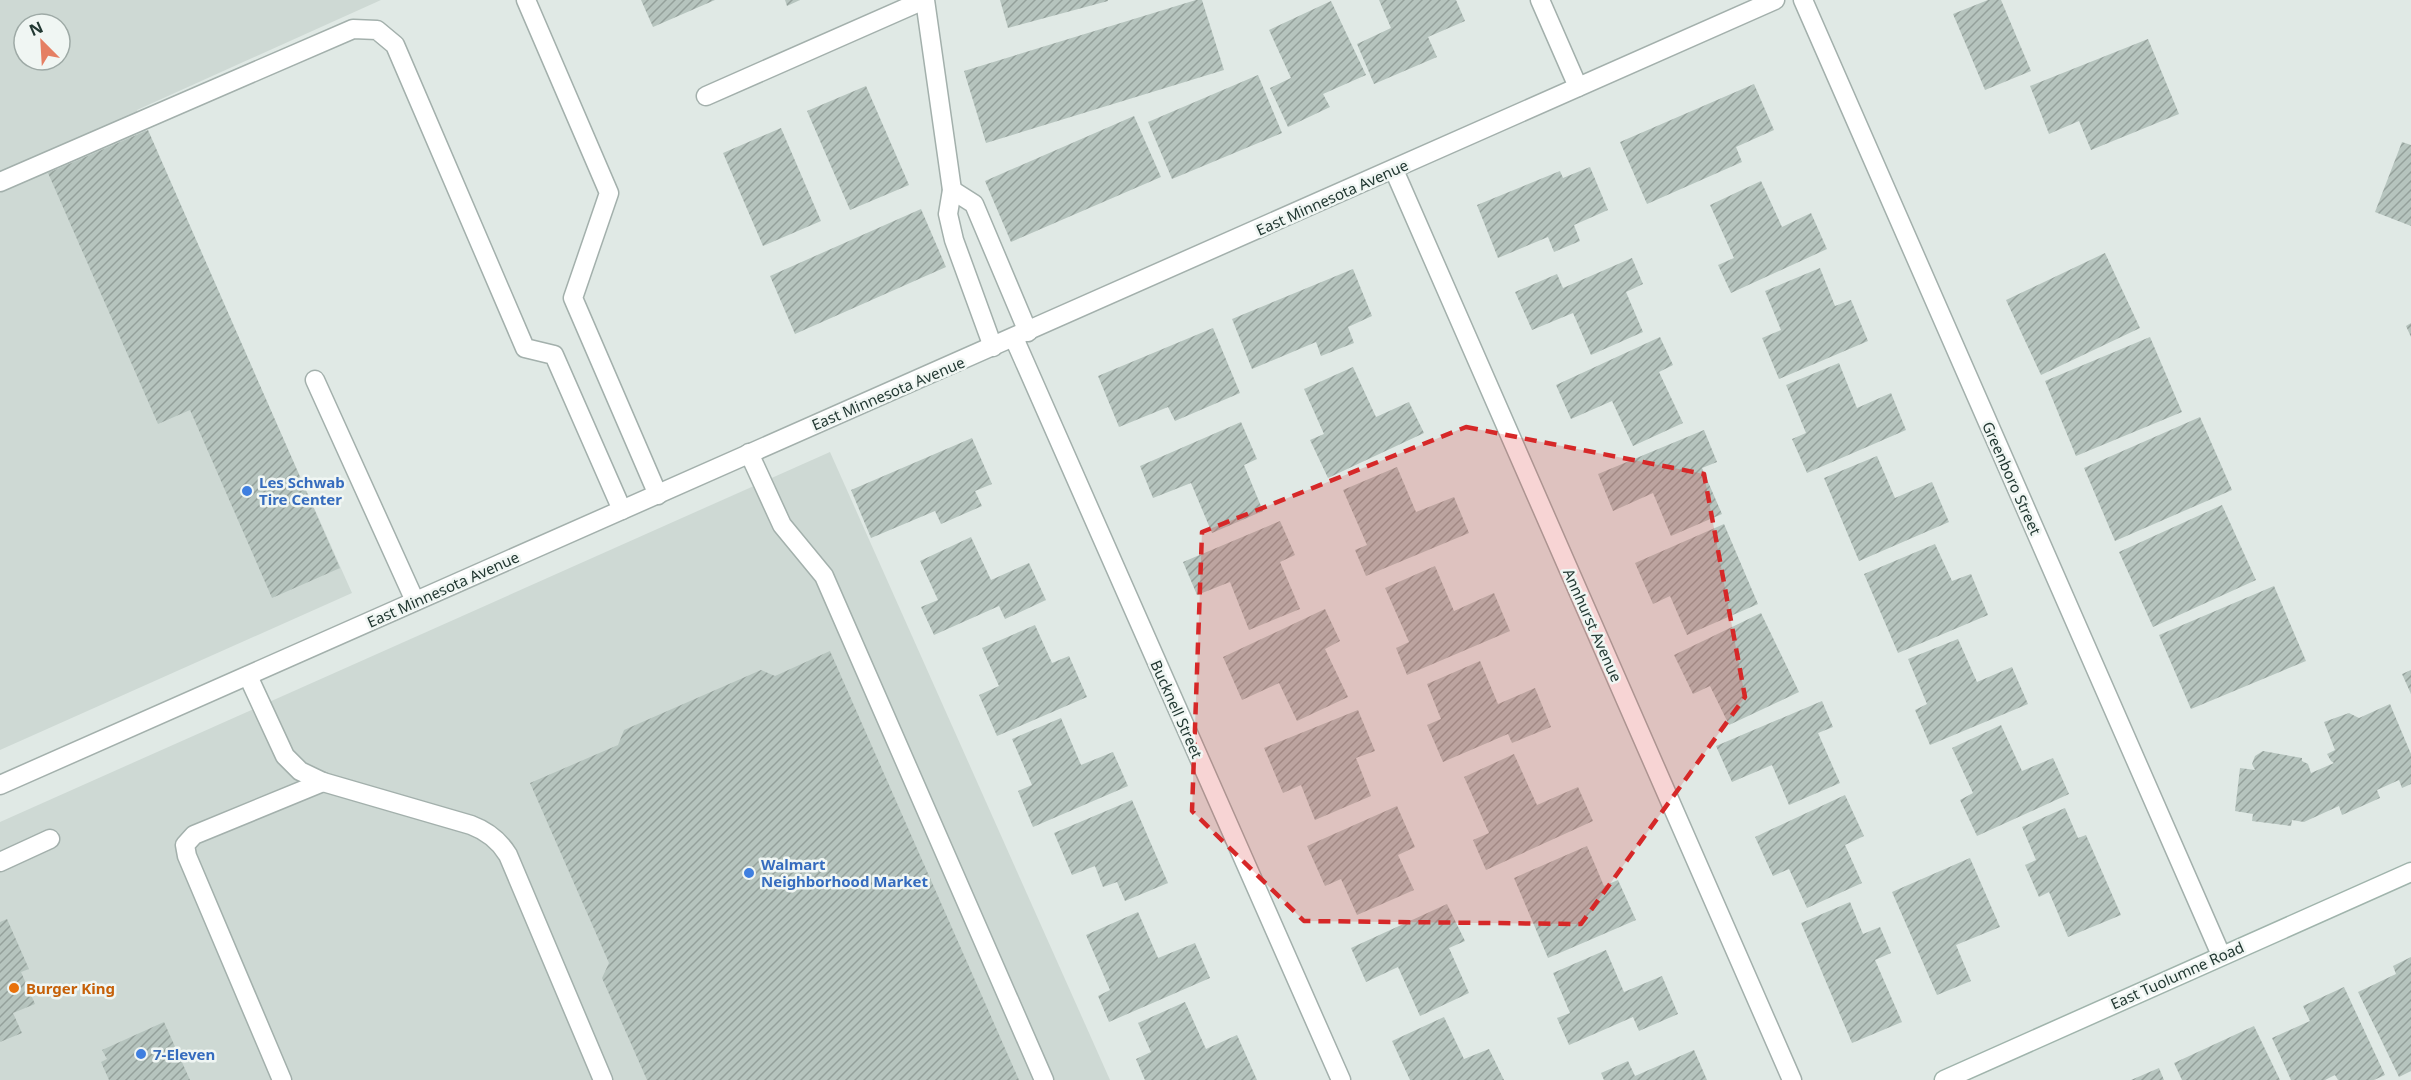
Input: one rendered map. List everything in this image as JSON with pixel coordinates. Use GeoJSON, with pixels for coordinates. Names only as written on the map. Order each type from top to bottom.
{"type":"FeatureCollection","features":[{"type":"Feature","properties":{"kind":"street"},"geometry":{"type":"LineString","coordinates":[[526,0],[609,193],[573,298],[658,495]]}},
{"type":"Feature","properties":{"kind":"street"},"geometry":{"type":"LineString","coordinates":[[706,96],[924,0],[952,190],[948,214],[954,240],[993,347]]}},
{"type":"Feature","properties":{"kind":"street"},"geometry":{"type":"LineString","coordinates":[[1540,0],[1578,87]]}},
{"type":"Feature","properties":{"kind":"street","name":"East Minnesota Avenue"},"geometry":{"type":"LineString","coordinates":[[0,785],[1775,0]]}},
{"type":"Feature","properties":{"kind":"street","name":"Greenboro Street"},"geometry":{"type":"LineString","coordinates":[[1803,0],[2221,955]]}},
{"type":"Feature","properties":{"kind":"street"},"geometry":{"type":"LineString","coordinates":[[0,182],[353,29],[377,30],[394,45],[525,348],[554,355],[622,510]]}},
{"type":"Feature","properties":{"kind":"street","name":"Annhurst Avenue"},"geometry":{"type":"LineString","coordinates":[[1394,170],[1792,1080]]}},
{"type":"Feature","properties":{"kind":"street","name":"Bucknell Street"},"geometry":{"type":"LineString","coordinates":[[952,190],[974,204],[1021,335],[1341,1080]]}},
{"type":"Feature","properties":{"kind":"street"},"geometry":{"type":"LineString","coordinates":[[315,381],[415,602]]}},
{"type":"Feature","properties":{"kind":"street"},"geometry":{"type":"LineString","coordinates":[[749,453],[782,525],[824,576],[1044,1080]]}},
{"type":"Feature","properties":{"kind":"street"},"geometry":{"type":"LineString","coordinates":[[248,676],[285,756],[300,771],[323,782],[471,825],[490,834],[499,842],[508,855],[596,1078]]}},
{"type":"Feature","properties":{"kind":"street"},"geometry":{"type":"LineString","coordinates":[[282,1080],[187,856],[185,845],[194,835],[323,782]]}},
{"type":"Feature","properties":{"kind":"street"},"geometry":{"type":"LineString","coordinates":[[0,862],[50,839]]}},
{"type":"Feature","properties":{"kind":"street","name":"East Tuolumne Road"},"geometry":{"type":"LineString","coordinates":[[1944,1080],[2411,872]]}},
{"type":"Feature","properties":{"kind":"highlighted area"},"geometry":{"type":"Polygon","coordinates":[[[1466,427],[1704,474],[1745,697],[1581,924],[1304,921],[1192,811],[1202,532],[1466,427]]]}},
{"type":"Feature","properties":{"kind":"shaded area"},"geometry":{"type":"Polygon","coordinates":[[[0,0],[381,0],[137,110],[352,593],[0,750],[0,0]]]}},
{"type":"Feature","properties":{"kind":"shaded area"},"geometry":{"type":"Polygon","coordinates":[[[830,452],[1110,1080],[0,1080],[0,822],[830,452]]]}},
{"type":"Feature","properties":{"kind":"building"},"geometry":{"type":"Polygon","coordinates":[[[641,0],[715,0],[653,27],[641,0]]]}},
{"type":"Feature","properties":{"kind":"building"},"geometry":{"type":"Polygon","coordinates":[[[785,0],[800,0],[787,6],[785,0]]]}},
{"type":"Feature","properties":{"kind":"building"},"geometry":{"type":"Polygon","coordinates":[[[1000,0],[1108,0],[1108,1],[1008,28],[1000,0]]]}},
{"type":"Feature","properties":{"kind":"building"},"geometry":{"type":"Polygon","coordinates":[[[1202,0],[1224,70],[986,143],[964,71],[1202,0]]]}},
{"type":"Feature","properties":{"kind":"building"},"geometry":{"type":"Polygon","coordinates":[[[1379,0],[1456,0],[1465,21],[1428,37],[1437,57],[1374,84],[1357,44],[1391,28],[1379,0]]]}},
{"type":"Feature","properties":{"kind":"building"},"geometry":{"type":"Polygon","coordinates":[[[1988,0],[2001,0],[2031,71],[1985,90],[1953,14],[1988,0]]]}},
{"type":"Feature","properties":{"kind":"building"},"geometry":{"type":"Polygon","coordinates":[[[1331,1],[1366,75],[1323,94],[1330,107],[1288,127],[1270,88],[1291,78],[1269,30],[1331,1]]]}},
{"type":"Feature","properties":{"kind":"building"},"geometry":{"type":"Polygon","coordinates":[[[2148,39],[2179,114],[2091,150],[2079,121],[2049,134],[2030,86],[2148,39]]]}},
{"type":"Feature","properties":{"kind":"building"},"geometry":{"type":"Polygon","coordinates":[[[1258,75],[1282,133],[1172,179],[1148,122],[1258,75]]]}},
{"type":"Feature","properties":{"kind":"building"},"geometry":{"type":"Polygon","coordinates":[[[1754,84],[1774,130],[1736,147],[1742,162],[1647,204],[1620,142],[1754,84]]]}},
{"type":"Feature","properties":{"kind":"building"},"geometry":{"type":"Polygon","coordinates":[[[866,86],[909,185],[850,210],[807,111],[866,86]]]}},
{"type":"Feature","properties":{"kind":"building"},"geometry":{"type":"Polygon","coordinates":[[[1134,116],[1161,177],[1011,242],[985,181],[1134,116]]]}},
{"type":"Feature","properties":{"kind":"building"},"geometry":{"type":"Polygon","coordinates":[[[781,128],[821,221],[763,246],[723,153],[781,128]]]}},
{"type":"Feature","properties":{"kind":"building"},"geometry":{"type":"Polygon","coordinates":[[[148,130],[340,568],[272,598],[190,410],[158,424],[48,173],[148,130]]]}},
{"type":"Feature","properties":{"kind":"building"},"geometry":{"type":"Polygon","coordinates":[[[2402,142],[2411,145],[2411,226],[2375,212],[2402,142]]]}},
{"type":"Feature","properties":{"kind":"building"},"geometry":{"type":"Polygon","coordinates":[[[1590,167],[1608,210],[1574,225],[1580,241],[1554,252],[1548,237],[1498,258],[1477,205],[1560,171],[1563,178],[1590,167]]]}},
{"type":"Feature","properties":{"kind":"building"},"geometry":{"type":"Polygon","coordinates":[[[1761,181],[1782,227],[1811,213],[1827,249],[1731,293],[1718,265],[1734,258],[1710,205],[1761,181]]]}},
{"type":"Feature","properties":{"kind":"building"},"geometry":{"type":"Polygon","coordinates":[[[921,209],[946,267],[795,334],[770,276],[921,209]]]}},
{"type":"Feature","properties":{"kind":"building"},"geometry":{"type":"Polygon","coordinates":[[[2105,253],[2140,328],[2041,375],[2006,300],[2105,253]]]}},
{"type":"Feature","properties":{"kind":"building"},"geometry":{"type":"Polygon","coordinates":[[[1632,258],[1643,284],[1626,292],[1643,332],[1591,355],[1573,313],[1532,330],[1515,292],[1557,274],[1563,288],[1632,258]]]}},
{"type":"Feature","properties":{"kind":"building"},"geometry":{"type":"Polygon","coordinates":[[[1820,268],[1835,306],[1851,300],[1868,341],[1779,379],[1762,338],[1781,330],[1765,291],[1820,268]]]}},
{"type":"Feature","properties":{"kind":"building"},"geometry":{"type":"Polygon","coordinates":[[[1353,269],[1372,316],[1348,327],[1354,343],[1321,356],[1316,342],[1252,369],[1232,319],[1353,269]]]}},
{"type":"Feature","properties":{"kind":"building"},"geometry":{"type":"Polygon","coordinates":[[[2411,323],[2411,337],[2406,326],[2411,323]]]}},
{"type":"Feature","properties":{"kind":"building"},"geometry":{"type":"Polygon","coordinates":[[[1213,328],[1240,393],[1175,421],[1168,407],[1119,427],[1098,376],[1213,328]]]}},
{"type":"Feature","properties":{"kind":"building"},"geometry":{"type":"Polygon","coordinates":[[[1660,337],[1673,365],[1659,372],[1683,423],[1633,446],[1612,401],[1571,419],[1556,385],[1660,337]]]}},
{"type":"Feature","properties":{"kind":"building"},"geometry":{"type":"Polygon","coordinates":[[[2150,337],[2182,412],[2076,456],[2045,381],[2150,337]]]}},
{"type":"Feature","properties":{"kind":"building"},"geometry":{"type":"Polygon","coordinates":[[[1839,363],[1857,408],[1891,393],[1906,430],[1807,473],[1792,439],[1806,433],[1786,385],[1839,363]]]}},
{"type":"Feature","properties":{"kind":"building"},"geometry":{"type":"Polygon","coordinates":[[[1353,367],[1376,417],[1409,402],[1424,433],[1328,478],[1310,440],[1324,434],[1304,389],[1353,367]]]}},
{"type":"Feature","properties":{"kind":"building"},"geometry":{"type":"Polygon","coordinates":[[[2200,417],[2232,490],[2115,541],[2084,468],[2200,417]]]}},
{"type":"Feature","properties":{"kind":"building"},"geometry":{"type":"Polygon","coordinates":[[[1241,422],[1257,459],[1244,465],[1263,511],[1212,533],[1191,483],[1153,498],[1140,466],[1241,422]]]}},
{"type":"Feature","properties":{"kind":"building"},"geometry":{"type":"Polygon","coordinates":[[[1704,430],[1717,462],[1702,468],[1722,514],[1671,536],[1653,493],[1613,511],[1598,474],[1704,430]]]}},
{"type":"Feature","properties":{"kind":"building"},"geometry":{"type":"Polygon","coordinates":[[[972,438],[992,484],[975,491],[982,506],[941,524],[935,511],[871,538],[851,490],[972,438]]]}},
{"type":"Feature","properties":{"kind":"building"},"geometry":{"type":"Polygon","coordinates":[[[1877,456],[1895,498],[1932,482],[1949,522],[1859,561],[1824,478],[1877,456]]]}},
{"type":"Feature","properties":{"kind":"building"},"geometry":{"type":"Polygon","coordinates":[[[1397,467],[1416,512],[1454,497],[1469,533],[1366,576],[1355,550],[1367,545],[1343,490],[1397,467]]]}},
{"type":"Feature","properties":{"kind":"building"},"geometry":{"type":"Polygon","coordinates":[[[2222,505],[2256,580],[2153,627],[2119,552],[2222,505]]]}},
{"type":"Feature","properties":{"kind":"building"},"geometry":{"type":"Polygon","coordinates":[[[1280,521],[1295,555],[1280,562],[1300,609],[1249,630],[1230,582],[1197,595],[1183,562],[1280,521]]]}},
{"type":"Feature","properties":{"kind":"building"},"geometry":{"type":"Polygon","coordinates":[[[1724,524],[1758,604],[1687,635],[1670,596],[1653,604],[1635,563],[1724,524]]]}},
{"type":"Feature","properties":{"kind":"building"},"geometry":{"type":"Polygon","coordinates":[[[971,537],[991,580],[1029,563],[1046,600],[1005,619],[999,606],[934,635],[921,607],[938,600],[920,561],[971,537]]]}},
{"type":"Feature","properties":{"kind":"building"},"geometry":{"type":"Polygon","coordinates":[[[1935,544],[1952,581],[1971,574],[1988,615],[1898,653],[1864,574],[1935,544]]]}},
{"type":"Feature","properties":{"kind":"building"},"geometry":{"type":"Polygon","coordinates":[[[1435,566],[1454,611],[1494,593],[1510,631],[1407,675],[1396,648],[1409,642],[1385,588],[1435,566]]]}},
{"type":"Feature","properties":{"kind":"building"},"geometry":{"type":"Polygon","coordinates":[[[2274,586],[2306,661],[2191,709],[2159,635],[2274,586]]]}},
{"type":"Feature","properties":{"kind":"building"},"geometry":{"type":"Polygon","coordinates":[[[1325,609],[1340,641],[1325,649],[1348,697],[1297,721],[1279,683],[1242,700],[1223,657],[1325,609]]]}},
{"type":"Feature","properties":{"kind":"building"},"geometry":{"type":"Polygon","coordinates":[[[1761,613],[1799,692],[1729,725],[1710,686],[1693,694],[1674,655],[1761,613]]]}},
{"type":"Feature","properties":{"kind":"building"},"geometry":{"type":"Polygon","coordinates":[[[1035,625],[1052,663],[1069,656],[1087,697],[997,736],[979,695],[999,686],[982,648],[1035,625]]]}},
{"type":"Feature","properties":{"kind":"building"},"geometry":{"type":"Polygon","coordinates":[[[1958,639],[1977,682],[2012,667],[2028,704],[1930,745],[1915,710],[1927,704],[1908,659],[1958,639]]]}},
{"type":"Feature","properties":{"kind":"building","name":"Walmart Neighborhood Market"},"geometry":{"type":"Polygon","coordinates":[[[830,651],[1019,1080],[647,1080],[602,978],[609,963],[530,783],[618,745],[624,730],[761,670],[775,676],[830,651]]]}},
{"type":"Feature","properties":{"kind":"building"},"geometry":{"type":"Polygon","coordinates":[[[1480,661],[1498,704],[1535,688],[1551,727],[1512,743],[1508,734],[1443,762],[1427,725],[1441,719],[1427,684],[1480,661]]]}},
{"type":"Feature","properties":{"kind":"building"},"geometry":{"type":"Polygon","coordinates":[[[2411,670],[2411,694],[2402,674],[2411,670]]]}},
{"type":"Feature","properties":{"kind":"building"},"geometry":{"type":"Polygon","coordinates":[[[1822,701],[1833,727],[1818,733],[1840,783],[1789,805],[1772,765],[1732,782],[1716,746],[1822,701]]]}},
{"type":"Feature","properties":{"kind":"building"},"geometry":{"type":"Polygon","coordinates":[[[2390,704],[2411,754],[2411,784],[2402,788],[2399,780],[2377,790],[2380,798],[2342,815],[2339,806],[2304,822],[2292,820],[2291,826],[2252,821],[2253,814],[2235,811],[2240,768],[2255,770],[2252,764],[2255,756],[2263,751],[2302,758],[2302,761],[2308,764],[2311,773],[2334,763],[2327,754],[2335,750],[2324,722],[2349,713],[2359,718],[2390,704]]]}},
{"type":"Feature","properties":{"kind":"building"},"geometry":{"type":"Polygon","coordinates":[[[1358,710],[1375,751],[1356,758],[1371,796],[1315,820],[1301,785],[1283,793],[1264,748],[1358,710]]]}},
{"type":"Feature","properties":{"kind":"building"},"geometry":{"type":"Polygon","coordinates":[[[1061,718],[1081,765],[1113,752],[1128,786],[1033,827],[1018,791],[1032,785],[1012,739],[1061,718]]]}},
{"type":"Feature","properties":{"kind":"building"},"geometry":{"type":"Polygon","coordinates":[[[2001,725],[2022,771],[2053,758],[2069,794],[1977,836],[1960,800],[1973,793],[1952,748],[2001,725]]]}},
{"type":"Feature","properties":{"kind":"building"},"geometry":{"type":"Polygon","coordinates":[[[1514,754],[1537,805],[1578,787],[1593,821],[1486,870],[1473,840],[1489,833],[1464,777],[1514,754]]]}},
{"type":"Feature","properties":{"kind":"building"},"geometry":{"type":"Polygon","coordinates":[[[1845,795],[1864,836],[1845,845],[1862,883],[1807,908],[1789,869],[1773,876],[1755,837],[1845,795]]]}},
{"type":"Feature","properties":{"kind":"building"},"geometry":{"type":"Polygon","coordinates":[[[1132,800],[1168,883],[1125,901],[1117,882],[1103,887],[1095,866],[1072,875],[1054,833],[1132,800]]]}},
{"type":"Feature","properties":{"kind":"building"},"geometry":{"type":"Polygon","coordinates":[[[1397,806],[1415,847],[1398,855],[1414,890],[1357,915],[1341,879],[1325,886],[1307,846],[1397,806]]]}},
{"type":"Feature","properties":{"kind":"building"},"geometry":{"type":"Polygon","coordinates":[[[2065,808],[2078,838],[2086,835],[2121,915],[2068,937],[2049,892],[2039,897],[2025,865],[2036,860],[2022,827],[2065,808]]]}},
{"type":"Feature","properties":{"kind":"building"},"geometry":{"type":"Polygon","coordinates":[[[1587,846],[1604,886],[1618,880],[1636,920],[1548,958],[1514,878],[1587,846]]]}},
{"type":"Feature","properties":{"kind":"building"},"geometry":{"type":"Polygon","coordinates":[[[1970,858],[2000,927],[1956,945],[1971,981],[1937,995],[1892,892],[1970,858]]]}},
{"type":"Feature","properties":{"kind":"building"},"geometry":{"type":"Polygon","coordinates":[[[1850,902],[1863,934],[1880,927],[1891,953],[1875,960],[1902,1022],[1852,1043],[1801,923],[1850,902]]]}},
{"type":"Feature","properties":{"kind":"building"},"geometry":{"type":"Polygon","coordinates":[[[1447,904],[1465,941],[1449,948],[1469,993],[1420,1016],[1398,967],[1366,982],[1351,948],[1447,904]]]}},
{"type":"Feature","properties":{"kind":"building"},"geometry":{"type":"Polygon","coordinates":[[[1138,912],[1158,958],[1195,943],[1210,978],[1109,1022],[1098,996],[1110,990],[1086,935],[1138,912]]]}},
{"type":"Feature","properties":{"kind":"building","name":"Burger King"},"geometry":{"type":"Polygon","coordinates":[[[7,919],[29,969],[21,972],[35,1004],[13,1013],[22,1033],[0,1042],[0,922],[7,919]]]}},
{"type":"Feature","properties":{"kind":"building"},"geometry":{"type":"Polygon","coordinates":[[[1606,950],[1624,992],[1662,976],[1678,1014],[1639,1031],[1633,1017],[1569,1045],[1557,1018],[1570,1013],[1553,973],[1606,950]]]}},
{"type":"Feature","properties":{"kind":"building"},"geometry":{"type":"Polygon","coordinates":[[[2411,957],[2411,1071],[2399,1077],[2358,992],[2396,974],[2393,966],[2411,957]]]}},
{"type":"Feature","properties":{"kind":"building"},"geometry":{"type":"Polygon","coordinates":[[[2344,987],[2385,1075],[2374,1080],[2338,1080],[2335,1075],[2325,1080],[2291,1080],[2272,1038],[2310,1021],[2303,1006],[2344,987]]]}},
{"type":"Feature","properties":{"kind":"building"},"geometry":{"type":"Polygon","coordinates":[[[1185,1002],[1206,1049],[1237,1035],[1257,1080],[1145,1080],[1136,1059],[1151,1052],[1138,1023],[1185,1002]]]}},
{"type":"Feature","properties":{"kind":"building"},"geometry":{"type":"Polygon","coordinates":[[[1444,1017],[1464,1059],[1489,1049],[1504,1080],[1410,1080],[1392,1041],[1444,1017]]]}},
{"type":"Feature","properties":{"kind":"building","name":"7-Eleven"},"geometry":{"type":"Polygon","coordinates":[[[164,1022],[190,1080],[109,1080],[101,1062],[107,1059],[102,1050],[164,1022]]]}},
{"type":"Feature","properties":{"kind":"building"},"geometry":{"type":"Polygon","coordinates":[[[2254,1026],[2280,1080],[2182,1080],[2174,1063],[2254,1026]]]}},
{"type":"Feature","properties":{"kind":"building"},"geometry":{"type":"Polygon","coordinates":[[[1694,1050],[1707,1080],[1604,1080],[1601,1073],[1628,1061],[1635,1076],[1694,1050]]]}},
{"type":"Feature","properties":{"kind":"building"},"geometry":{"type":"Polygon","coordinates":[[[2159,1068],[2164,1080],[2131,1080],[2159,1068]]]}},
{"type":"Feature","properties":{"kind":"place","name":"Les Schwab Tire Center"},"geometry":{"type":"Point","coordinates":[247,491]}},
{"type":"Feature","properties":{"kind":"place","name":"Walmart Neighborhood Market"},"geometry":{"type":"Point","coordinates":[749,873]}},
{"type":"Feature","properties":{"kind":"place","name":"Burger King"},"geometry":{"type":"Point","coordinates":[14,988]}},
{"type":"Feature","properties":{"kind":"place","name":"7-Eleven"},"geometry":{"type":"Point","coordinates":[141,1054]}}]}
